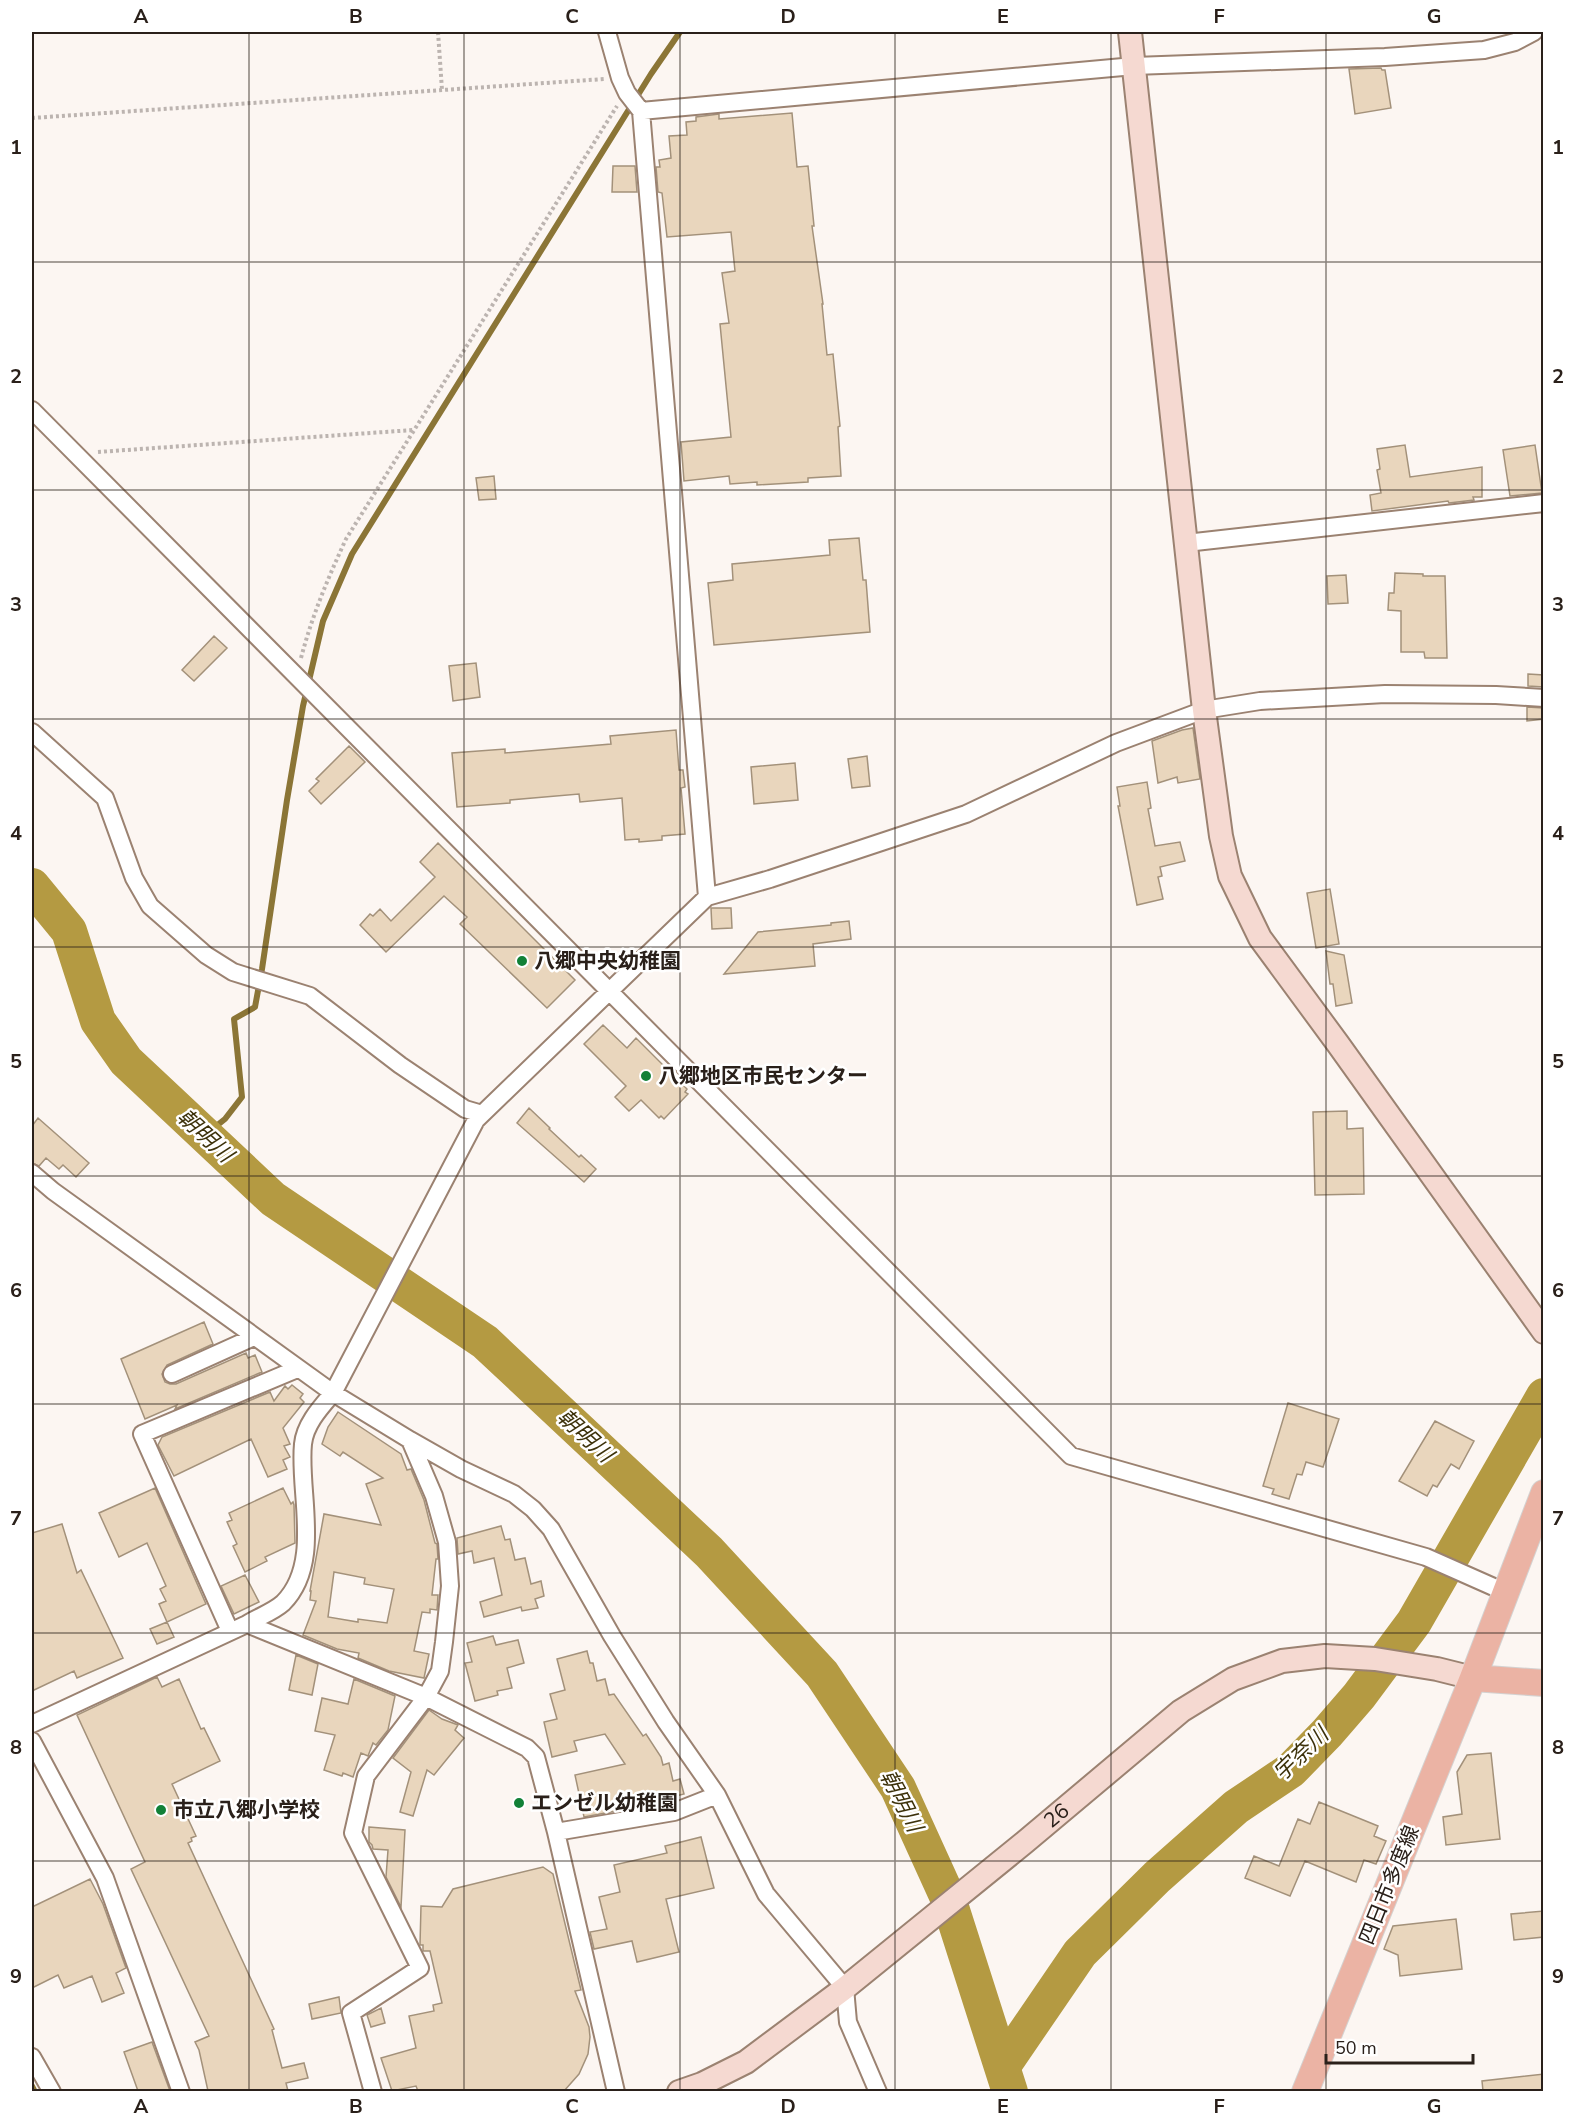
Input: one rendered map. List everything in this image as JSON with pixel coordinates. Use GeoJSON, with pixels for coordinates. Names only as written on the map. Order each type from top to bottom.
{"type":"FeatureCollection","features":[{"type":"Feature","properties":{"kind":"main road","name":"四日市多度線"},"geometry":{"type":"LineString","coordinates":[[1305,2091],[1473,1678],[1544,1493]]}},
{"type":"Feature","properties":{"kind":"main road"},"geometry":{"type":"LineString","coordinates":[[1473,1678],[1544,1683]]}},
{"type":"Feature","properties":{"kind":"street"},"geometry":{"type":"LineString","coordinates":[[607,32],[624,88],[641,110],[707,897]]}},
{"type":"Feature","properties":{"kind":"street"},"geometry":{"type":"LineString","coordinates":[[1130,32],[1204,710],[1221,836],[1230,876],[1260,938],[1544,1332]]}},
{"type":"Feature","properties":{"kind":"street"},"geometry":{"type":"LineString","coordinates":[[641,110],[1134,66],[1385,57],[1485,50],[1515,42],[1534,32]]}},
{"type":"Feature","properties":{"kind":"street"},"geometry":{"type":"LineString","coordinates":[[32,410],[1071,1456],[1437,1562],[1505,1592]]}},
{"type":"Feature","properties":{"kind":"street"},"geometry":{"type":"LineString","coordinates":[[1186,543],[1544,503]]}},
{"type":"Feature","properties":{"kind":"street"},"geometry":{"type":"LineString","coordinates":[[32,1724],[247,1624],[281,1605],[294,1589],[302,1570],[306,1526],[303,1442],[313,1418],[333,1393],[363,1332],[479,1117],[707,897],[770,879],[966,814],[1116,742],[1204,710],[1260,702],[1385,694],[1496,694],[1544,698]]}},
{"type":"Feature","properties":{"kind":"street"},"geometry":{"type":"LineString","coordinates":[[32,732],[105,798],[135,878],[150,906],[206,955],[233,972],[310,996],[400,1065],[479,1117]]}},
{"type":"Feature","properties":{"kind":"street"},"geometry":{"type":"LineString","coordinates":[[32,1173],[53,1191],[297,1369],[410,1440],[461,1469],[514,1494],[533,1509],[551,1529],[612,1636],[666,1722],[717,1795],[766,1894],[845,1988],[848,2022],[878,2091]]}},
{"type":"Feature","properties":{"kind":"street"},"geometry":{"type":"LineString","coordinates":[[172,1374],[254,1337]]}},
{"type":"Feature","properties":{"kind":"street"},"geometry":{"type":"LineString","coordinates":[[230,1631],[142,1434],[297,1369]]}},
{"type":"Feature","properties":{"kind":"street"},"geometry":{"type":"LineString","coordinates":[[373,2091],[351,2013],[420,1968],[353,1833],[366,1776],[426,1697],[440,1671],[450,1586],[447,1542],[441,1519],[434,1496],[410,1440]]}},
{"type":"Feature","properties":{"kind":"street"},"geometry":{"type":"LineString","coordinates":[[247,1624],[426,1697],[527,1748],[536,1757],[556,1832],[616,2091]]}},
{"type":"Feature","properties":{"kind":"street","name":"26"},"geometry":{"type":"LineString","coordinates":[[679,2091],[702,2084],[746,2062],[865,1973],[1181,1711],[1233,1679],[1282,1661],[1325,1656],[1409,1664],[1473,1678]]}},
{"type":"Feature","properties":{"kind":"street"},"geometry":{"type":"LineString","coordinates":[[32,1741],[105,1878],[181,2091]]}},
{"type":"Feature","properties":{"kind":"street"},"geometry":{"type":"LineString","coordinates":[[556,1832],[674,1812],[717,1795]]}},
{"type":"Feature","properties":{"kind":"street"},"geometry":{"type":"LineString","coordinates":[[32,2057],[52,2091]]}},
{"type":"Feature","properties":{"kind":"path"},"geometry":{"type":"LineString","coordinates":[[438,32],[442,90]]}},
{"type":"Feature","properties":{"kind":"path"},"geometry":{"type":"LineString","coordinates":[[32,118],[442,90],[624,88]]}},
{"type":"Feature","properties":{"kind":"path"},"geometry":{"type":"LineString","coordinates":[[298,678],[309,628],[324,586],[346,539],[624,88]]}},
{"type":"Feature","properties":{"kind":"path"},"geometry":{"type":"LineString","coordinates":[[81,461],[98,452],[412,430]]}},
{"type":"Feature","properties":{"kind":"building"},"geometry":{"type":"Polygon","coordinates":[[[1381,68],[1385,70],[1391,108],[1355,114],[1349,69],[1381,68]]]}},
{"type":"Feature","properties":{"kind":"building"},"geometry":{"type":"Polygon","coordinates":[[[792,113],[797,167],[808,166],[814,226],[812,226],[823,304],[827,355],[833,354],[840,426],[838,427],[841,476],[808,478],[808,482],[757,485],[757,482],[730,484],[729,476],[684,481],[681,442],[731,437],[720,324],[729,323],[722,273],[735,271],[731,232],[667,237],[662,193],[658,192],[656,167],[660,167],[659,160],[671,158],[669,136],[687,135],[686,122],[696,121],[696,117],[719,114],[719,119],[792,113]]]}},
{"type":"Feature","properties":{"kind":"building"},"geometry":{"type":"Polygon","coordinates":[[[613,166],[635,166],[637,192],[612,192],[613,166]]]}},
{"type":"Feature","properties":{"kind":"building"},"geometry":{"type":"Polygon","coordinates":[[[1405,445],[1410,477],[1482,467],[1482,497],[1473,497],[1474,500],[1372,511],[1370,495],[1381,493],[1377,470],[1380,469],[1377,449],[1405,445]]]}},
{"type":"Feature","properties":{"kind":"building"},"geometry":{"type":"Polygon","coordinates":[[[1535,445],[1542,493],[1510,496],[1503,450],[1535,445]]]}},
{"type":"Feature","properties":{"kind":"building"},"geometry":{"type":"Polygon","coordinates":[[[494,476],[496,499],[479,500],[476,478],[494,476]]]}},
{"type":"Feature","properties":{"kind":"building"},"geometry":{"type":"Polygon","coordinates":[[[859,538],[863,580],[866,580],[870,632],[714,645],[708,583],[733,580],[732,564],[830,555],[829,540],[859,538]]]}},
{"type":"Feature","properties":{"kind":"building"},"geometry":{"type":"Polygon","coordinates":[[[1395,573],[1445,576],[1447,658],[1425,658],[1424,652],[1401,652],[1401,611],[1388,610],[1389,593],[1394,593],[1395,573]]]}},
{"type":"Feature","properties":{"kind":"building"},"geometry":{"type":"Polygon","coordinates":[[[1346,575],[1348,603],[1328,604],[1327,576],[1346,575]]]}},
{"type":"Feature","properties":{"kind":"building"},"geometry":{"type":"Polygon","coordinates":[[[214,636],[227,648],[194,681],[182,670],[214,636]]]}},
{"type":"Feature","properties":{"kind":"building"},"geometry":{"type":"Polygon","coordinates":[[[476,663],[480,697],[453,701],[449,666],[476,663]]]}},
{"type":"Feature","properties":{"kind":"building"},"geometry":{"type":"Polygon","coordinates":[[[1528,674],[1544,675],[1544,687],[1528,686],[1528,674]]]}},
{"type":"Feature","properties":{"kind":"building"},"geometry":{"type":"Polygon","coordinates":[[[1527,707],[1544,708],[1544,719],[1527,721],[1527,707]]]}},
{"type":"Feature","properties":{"kind":"building"},"geometry":{"type":"Polygon","coordinates":[[[1193,728],[1200,779],[1178,783],[1177,777],[1158,783],[1152,741],[1193,728]]]}},
{"type":"Feature","properties":{"kind":"building"},"geometry":{"type":"Polygon","coordinates":[[[676,730],[679,770],[683,770],[685,787],[681,788],[685,834],[662,836],[662,840],[639,842],[639,839],[625,840],[622,798],[580,802],[579,794],[457,807],[452,753],[505,749],[505,753],[611,744],[610,736],[676,730]]]}},
{"type":"Feature","properties":{"kind":"building"},"geometry":{"type":"Polygon","coordinates":[[[349,746],[365,762],[321,804],[309,791],[319,781],[316,779],[349,746]]]}},
{"type":"Feature","properties":{"kind":"building"},"geometry":{"type":"Polygon","coordinates":[[[867,756],[870,786],[852,788],[848,759],[867,756]]]}},
{"type":"Feature","properties":{"kind":"building"},"geometry":{"type":"Polygon","coordinates":[[[795,763],[798,800],[754,804],[751,767],[795,763]]]}},
{"type":"Feature","properties":{"kind":"building"},"geometry":{"type":"Polygon","coordinates":[[[1147,782],[1151,808],[1148,809],[1155,846],[1180,842],[1185,861],[1160,867],[1162,876],[1158,877],[1163,899],[1137,905],[1118,806],[1120,806],[1117,787],[1147,782]]]}},
{"type":"Feature","properties":{"kind":"building"},"geometry":{"type":"Polygon","coordinates":[[[438,843],[575,980],[547,1008],[460,924],[467,917],[444,896],[386,952],[360,925],[370,914],[373,916],[380,909],[391,921],[435,877],[420,862],[438,843]]]}},
{"type":"Feature","properties":{"kind":"building"},"geometry":{"type":"Polygon","coordinates":[[[1330,889],[1339,944],[1316,948],[1307,893],[1330,889]]]}},
{"type":"Feature","properties":{"kind":"building"},"geometry":{"type":"Polygon","coordinates":[[[711,908],[731,908],[732,928],[712,929],[711,908]]]}},
{"type":"Feature","properties":{"kind":"building"},"geometry":{"type":"Polygon","coordinates":[[[849,921],[851,939],[813,944],[815,966],[724,974],[758,932],[831,925],[831,923],[849,921]]]}},
{"type":"Feature","properties":{"kind":"building"},"geometry":{"type":"Polygon","coordinates":[[[1326,951],[1344,955],[1352,1003],[1336,1006],[1333,984],[1330,984],[1326,951]]]}},
{"type":"Feature","properties":{"kind":"building","name":"八郷地区市民センター"},"geometry":{"type":"Polygon","coordinates":[[[603,1025],[627,1048],[636,1038],[687,1089],[685,1092],[688,1094],[664,1119],[661,1116],[659,1118],[641,1100],[629,1111],[615,1097],[626,1086],[584,1044],[603,1025]]]}},
{"type":"Feature","properties":{"kind":"building"},"geometry":{"type":"Polygon","coordinates":[[[529,1108],[579,1157],[581,1155],[596,1169],[584,1182],[517,1123],[529,1108]]]}},
{"type":"Feature","properties":{"kind":"building"},"geometry":{"type":"Polygon","coordinates":[[[1347,1111],[1347,1129],[1363,1128],[1364,1194],[1315,1195],[1313,1112],[1347,1111]]]}},
{"type":"Feature","properties":{"kind":"building"},"geometry":{"type":"Polygon","coordinates":[[[38,1118],[89,1163],[76,1177],[63,1165],[59,1169],[46,1158],[39,1166],[32,1163],[32,1126],[38,1118]]]}},
{"type":"Feature","properties":{"kind":"building"},"geometry":{"type":"Polygon","coordinates":[[[204,1322],[213,1344],[167,1365],[162,1374],[165,1382],[176,1384],[246,1353],[248,1358],[255,1355],[262,1372],[175,1409],[177,1405],[145,1419],[121,1359],[204,1322]]]}},
{"type":"Feature","properties":{"kind":"building"},"geometry":{"type":"Polygon","coordinates":[[[292,1385],[303,1394],[300,1398],[304,1402],[283,1428],[290,1444],[284,1446],[290,1457],[283,1460],[287,1469],[268,1477],[251,1439],[174,1476],[158,1445],[162,1437],[270,1392],[274,1401],[285,1386],[288,1389],[292,1385]]]}},
{"type":"Feature","properties":{"kind":"building"},"geometry":{"type":"Polygon","coordinates":[[[1288,1403],[1339,1419],[1323,1467],[1306,1462],[1302,1475],[1297,1474],[1289,1499],[1272,1494],[1274,1489],[1263,1486],[1288,1403]]]}},
{"type":"Feature","properties":{"kind":"building"},"geometry":{"type":"Polygon","coordinates":[[[338,1412],[401,1454],[407,1470],[411,1469],[424,1500],[437,1544],[438,1559],[436,1559],[432,1595],[438,1595],[437,1610],[430,1609],[430,1613],[422,1612],[414,1651],[429,1654],[424,1678],[389,1671],[358,1658],[359,1653],[337,1649],[303,1635],[316,1601],[310,1600],[310,1591],[324,1514],[381,1525],[366,1484],[383,1478],[343,1452],[340,1456],[322,1444],[328,1427],[338,1412]],[[334,1572],[328,1617],[358,1622],[358,1619],[387,1623],[394,1589],[364,1584],[365,1578],[334,1572]]]}},
{"type":"Feature","properties":{"kind":"building"},"geometry":{"type":"Polygon","coordinates":[[[1435,1421],[1474,1441],[1459,1469],[1451,1464],[1437,1487],[1433,1485],[1427,1496],[1399,1481],[1435,1421]]]}},
{"type":"Feature","properties":{"kind":"building"},"geometry":{"type":"Polygon","coordinates":[[[155,1488],[206,1604],[167,1622],[159,1604],[166,1601],[160,1589],[166,1586],[147,1543],[119,1557],[99,1513],[155,1488]]]}},
{"type":"Feature","properties":{"kind":"building"},"geometry":{"type":"Polygon","coordinates":[[[283,1488],[291,1504],[293,1502],[294,1505],[295,1543],[265,1557],[267,1561],[245,1572],[233,1546],[237,1544],[227,1522],[232,1520],[229,1513],[283,1488]]]}},
{"type":"Feature","properties":{"kind":"building"},"geometry":{"type":"Polygon","coordinates":[[[62,1524],[77,1573],[81,1570],[123,1658],[77,1678],[74,1671],[32,1691],[32,1533],[62,1524]]]}},
{"type":"Feature","properties":{"kind":"building"},"geometry":{"type":"Polygon","coordinates":[[[501,1526],[505,1540],[510,1539],[515,1560],[525,1558],[531,1584],[541,1581],[544,1596],[535,1599],[538,1608],[522,1611],[521,1607],[484,1617],[480,1602],[502,1595],[494,1558],[474,1563],[472,1551],[458,1554],[457,1538],[501,1526]]]}},
{"type":"Feature","properties":{"kind":"building"},"geometry":{"type":"Polygon","coordinates":[[[245,1575],[259,1602],[234,1614],[221,1586],[245,1575]]]}},
{"type":"Feature","properties":{"kind":"building"},"geometry":{"type":"Polygon","coordinates":[[[167,1622],[174,1637],[157,1644],[150,1629],[167,1622]]]}},
{"type":"Feature","properties":{"kind":"building"},"geometry":{"type":"Polygon","coordinates":[[[493,1636],[496,1645],[518,1640],[524,1663],[507,1668],[512,1688],[497,1691],[498,1695],[475,1701],[465,1663],[472,1662],[467,1643],[493,1636]]]}},
{"type":"Feature","properties":{"kind":"building"},"geometry":{"type":"Polygon","coordinates":[[[587,1651],[590,1663],[593,1663],[597,1681],[605,1679],[609,1695],[614,1694],[643,1736],[646,1734],[661,1757],[663,1765],[669,1763],[673,1781],[680,1779],[684,1794],[584,1817],[575,1775],[625,1764],[605,1734],[574,1741],[577,1751],[552,1757],[544,1722],[557,1719],[550,1694],[565,1690],[557,1659],[587,1651]]]}},
{"type":"Feature","properties":{"kind":"building"},"geometry":{"type":"Polygon","coordinates":[[[296,1655],[318,1664],[312,1695],[289,1690],[296,1655]]]}},
{"type":"Feature","properties":{"kind":"building"},"geometry":{"type":"Polygon","coordinates":[[[157,1677],[162,1687],[179,1679],[201,1729],[204,1728],[220,1761],[172,1784],[196,1836],[188,1843],[274,2029],[272,2030],[282,2068],[304,2063],[308,2078],[286,2083],[288,2091],[208,2091],[199,2050],[195,2042],[209,2036],[131,1869],[145,1862],[77,1715],[157,1677]]]}},
{"type":"Feature","properties":{"kind":"building"},"geometry":{"type":"Polygon","coordinates":[[[354,1679],[395,1696],[388,1730],[376,1745],[373,1743],[368,1756],[361,1753],[353,1777],[324,1770],[335,1735],[315,1731],[322,1698],[348,1704],[354,1679]]]}},
{"type":"Feature","properties":{"kind":"building"},"geometry":{"type":"Polygon","coordinates":[[[429,1710],[442,1719],[458,1725],[455,1730],[464,1738],[434,1775],[427,1770],[413,1816],[400,1812],[411,1772],[393,1758],[429,1710]]]}},
{"type":"Feature","properties":{"kind":"building"},"geometry":{"type":"Polygon","coordinates":[[[1491,1753],[1500,1839],[1446,1845],[1443,1817],[1462,1814],[1457,1772],[1467,1755],[1491,1753]]]}},
{"type":"Feature","properties":{"kind":"building"},"geometry":{"type":"Polygon","coordinates":[[[1319,1802],[1378,1826],[1374,1836],[1386,1841],[1376,1864],[1364,1860],[1356,1882],[1305,1861],[1290,1896],[1245,1878],[1254,1856],[1279,1866],[1298,1819],[1310,1824],[1319,1802]]]}},
{"type":"Feature","properties":{"kind":"building"},"geometry":{"type":"Polygon","coordinates":[[[369,1827],[405,1830],[401,1907],[386,1877],[388,1850],[373,1849],[369,1842],[369,1827]]]}},
{"type":"Feature","properties":{"kind":"building"},"geometry":{"type":"Polygon","coordinates":[[[701,1837],[714,1888],[666,1899],[679,1952],[637,1962],[632,1941],[594,1949],[590,1932],[607,1929],[599,1897],[620,1892],[614,1865],[667,1853],[665,1846],[701,1837]]]}},
{"type":"Feature","properties":{"kind":"building"},"geometry":{"type":"Polygon","coordinates":[[[543,1867],[553,1874],[581,1990],[575,1991],[589,2027],[588,2054],[579,2074],[564,2091],[418,2091],[416,2086],[392,2091],[381,2058],[416,2048],[409,2016],[434,2011],[433,2005],[442,2003],[430,1951],[423,1951],[423,1945],[420,1945],[421,1906],[442,1907],[453,1889],[543,1867]]]}},
{"type":"Feature","properties":{"kind":"building"},"geometry":{"type":"Polygon","coordinates":[[[90,1879],[103,1904],[126,1968],[116,1973],[124,1993],[102,2002],[92,1976],[64,1988],[58,1975],[32,1988],[32,1907],[90,1879]]]}},
{"type":"Feature","properties":{"kind":"building"},"geometry":{"type":"Polygon","coordinates":[[[1544,1911],[1544,1937],[1514,1940],[1511,1914],[1544,1911]]]}},
{"type":"Feature","properties":{"kind":"building"},"geometry":{"type":"Polygon","coordinates":[[[1456,1919],[1462,1969],[1400,1976],[1398,1955],[1384,1949],[1393,1926],[1456,1919]]]}},
{"type":"Feature","properties":{"kind":"building"},"geometry":{"type":"Polygon","coordinates":[[[339,1997],[341,2013],[312,2019],[309,2004],[339,1997]]]}},
{"type":"Feature","properties":{"kind":"building"},"geometry":{"type":"Polygon","coordinates":[[[381,2008],[385,2023],[371,2027],[367,2015],[381,2008]]]}},
{"type":"Feature","properties":{"kind":"building"},"geometry":{"type":"Polygon","coordinates":[[[152,2042],[170,2091],[138,2091],[124,2052],[152,2042]]]}},
{"type":"Feature","properties":{"kind":"building"},"geometry":{"type":"Polygon","coordinates":[[[1544,2074],[1544,2091],[1483,2091],[1482,2081],[1544,2074]]]}},
{"type":"Feature","properties":{"kind":"waterway"},"geometry":{"type":"LineString","coordinates":[[205,1135],[225,1119],[242,1097],[234,1019],[255,1007],[303,706],[323,621],[352,554],[651,74],[680,32]]}},
{"type":"Feature","properties":{"kind":"waterway","name":"朝明川"},"geometry":{"type":"LineString","coordinates":[[32,886],[69,931],[98,1021],[126,1061],[273,1199],[485,1342],[709,1552],[822,1674],[898,1788],[948,1898],[1010,2092]]}},
{"type":"Feature","properties":{"kind":"waterway","name":"宇奈川"},"geometry":{"type":"LineString","coordinates":[[1002,2067],[1080,1953],[1157,1877],[1236,1807],[1291,1770],[1359,1696],[1414,1622],[1544,1396]]}},
{"type":"Feature","properties":{"kind":"waterway"},"geometry":{"type":"LineString","coordinates":[[32,2086],[35,2092]]}},
{"type":"Feature","properties":{"kind":"place","name":"八郷中央幼稚園"},"geometry":{"type":"Point","coordinates":[522,961]}},
{"type":"Feature","properties":{"kind":"place","name":"八郷地区市民センター"},"geometry":{"type":"Point","coordinates":[646,1076]}},
{"type":"Feature","properties":{"kind":"place","name":"エンゼル幼稚園"},"geometry":{"type":"Point","coordinates":[519,1803]}},
{"type":"Feature","properties":{"kind":"place","name":"市立八郷小学校"},"geometry":{"type":"Point","coordinates":[161,1810]}}]}
